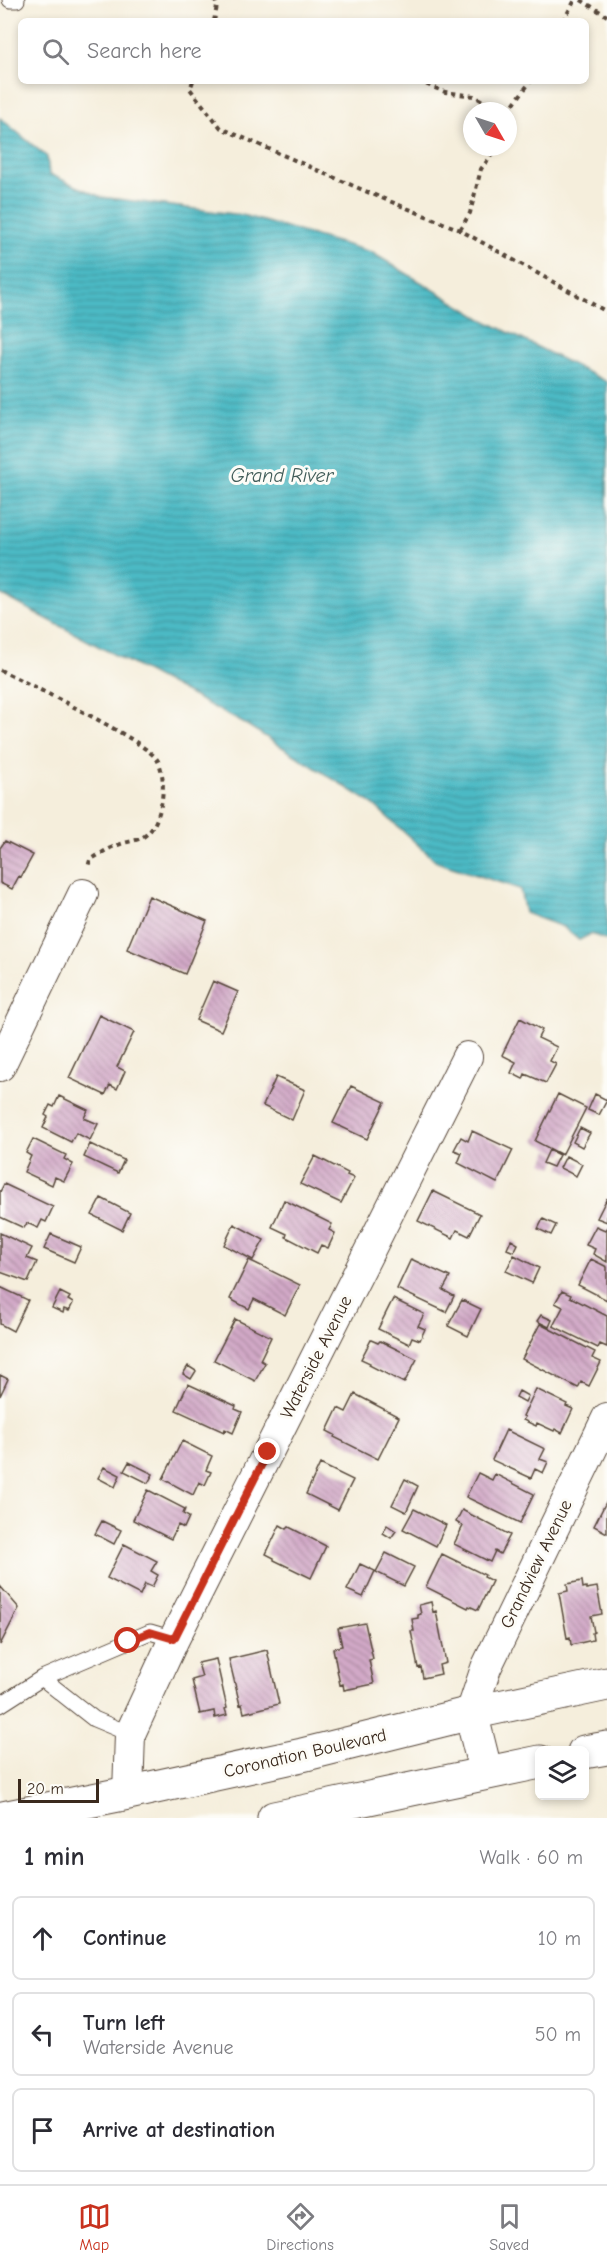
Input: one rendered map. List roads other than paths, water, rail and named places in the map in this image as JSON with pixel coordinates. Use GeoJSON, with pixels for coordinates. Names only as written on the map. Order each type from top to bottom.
{"type":"FeatureCollection","features":[{"type":"Feature","properties":{"kind":"main road","name":"Coronation Boulevard"},"geometry":{"type":"LineString","coordinates":[[3,1818],[302,1755],[471,1713],[607,1684]]}},
{"type":"Feature","properties":{"kind":"main road"},"geometry":{"type":"LineString","coordinates":[[471,1713],[486,1773]]}},
{"type":"Feature","properties":{"kind":"main road"},"geometry":{"type":"LineString","coordinates":[[589,1751],[607,1748]]}},
{"type":"Feature","properties":{"kind":"main road"},"geometry":{"type":"LineString","coordinates":[[274,1818],[535,1763]]}},
{"type":"Feature","properties":{"kind":"street"},"geometry":{"type":"LineString","coordinates":[[0,1066],[83,894]]}},
{"type":"Feature","properties":{"kind":"street","name":"Waterside Avenue"},"geometry":{"type":"LineString","coordinates":[[128,1793],[129,1734],[174,1639],[467,1057]]}},
{"type":"Feature","properties":{"kind":"street","name":"Grandview Avenue"},"geometry":{"type":"LineString","coordinates":[[471,1713],[486,1668],[607,1418]]}},
{"type":"Feature","properties":{"kind":"lane"},"geometry":{"type":"LineString","coordinates":[[10,0],[17,0]]}},
{"type":"Feature","properties":{"kind":"lane"},"geometry":{"type":"LineString","coordinates":[[0,1705],[42,1678],[150,1632],[174,1639]]}},
{"type":"Feature","properties":{"kind":"lane"},"geometry":{"type":"LineString","coordinates":[[42,1678],[94,1719],[129,1734]]}},
{"type":"Feature","properties":{"kind":"water","name":"Grand River"},"geometry":{"type":"Polygon","coordinates":[[[0,118],[47,157],[49,174],[101,197],[242,215],[371,252],[482,319],[607,382],[607,940],[591,934],[579,940],[563,927],[525,913],[520,889],[437,862],[373,804],[247,725],[0,594],[0,118]]]}}]}
